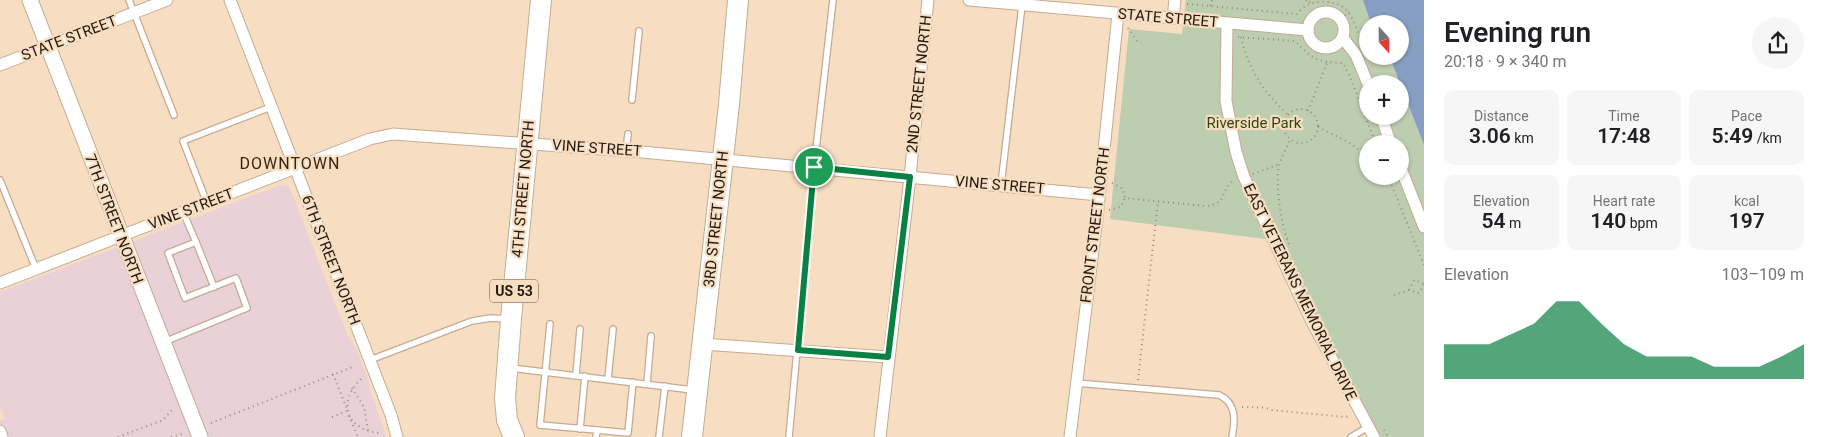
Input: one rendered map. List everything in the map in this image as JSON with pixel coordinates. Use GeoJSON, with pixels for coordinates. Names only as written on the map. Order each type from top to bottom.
{"type":"FeatureCollection","features":[{"type":"Feature","properties":{"kind":"highway","name":"4TH STREET NORTH"},"geometry":{"type":"LineString","coordinates":[[514,437],[507,420],[505,398],[541,0]]}},
{"type":"Feature","properties":{"kind":"highway","name":"3RD STREET NORTH"},"geometry":{"type":"LineString","coordinates":[[692,437],[738,0]]}},
{"type":"Feature","properties":{"kind":"main road","name":"7TH STREET NORTH"},"geometry":{"type":"LineString","coordinates":[[30,0],[200,437]]}},
{"type":"Feature","properties":{"kind":"street","name":"STATE STREET"},"geometry":{"type":"LineString","coordinates":[[0,65],[167,0]]}},
{"type":"Feature","properties":{"kind":"street","name":"6TH STREET NORTH"},"geometry":{"type":"LineString","coordinates":[[230,0],[370,360],[391,415],[397,437]]}},
{"type":"Feature","properties":{"kind":"street","name":"2ND STREET NORTH"},"geometry":{"type":"LineString","coordinates":[[880,437],[928,0]]}},
{"type":"Feature","properties":{"kind":"street","name":"STATE STREET"},"geometry":{"type":"LineString","coordinates":[[969,0],[1022,5],[1062,4],[1118,14],[1308,30]]}},
{"type":"Feature","properties":{"kind":"street"},"geometry":{"type":"LineString","coordinates":[[1173,18],[1175,0]]}},
{"type":"Feature","properties":{"kind":"street"},"geometry":{"type":"LineString","coordinates":[[1322,12],[1345,16],[1343,38],[1334,47],[1322,48],[1312,41],[1308,30],[1312,19],[1322,12]]}},
{"type":"Feature","properties":{"kind":"street","name":"FRONT STREET NORTH"},"geometry":{"type":"LineString","coordinates":[[1070,437],[1100,195],[1118,14]]}},
{"type":"Feature","properties":{"kind":"street","name":"EAST VETERANS MEMORIAL DRIVE"},"geometry":{"type":"LineString","coordinates":[[1227,24],[1226,101],[1236,152],[1244,177],[1312,322],[1371,432]]}},
{"type":"Feature","properties":{"kind":"street"},"geometry":{"type":"LineString","coordinates":[[1343,38],[1356,56],[1364,75]]}},
{"type":"Feature","properties":{"kind":"street","name":"VINE STREET"},"geometry":{"type":"LineString","coordinates":[[0,283],[370,139],[393,134],[626,150],[1100,195]]}},
{"type":"Feature","properties":{"kind":"street"},"geometry":{"type":"LineString","coordinates":[[1407,185],[1424,227]]}},
{"type":"Feature","properties":{"kind":"street"},"geometry":{"type":"LineString","coordinates":[[702,344],[888,357]]}},
{"type":"Feature","properties":{"kind":"street"},"geometry":{"type":"LineString","coordinates":[[0,431],[2,437]]}},
{"type":"Feature","properties":{"kind":"lane"},"geometry":{"type":"LineString","coordinates":[[129,0],[174,115]]}},
{"type":"Feature","properties":{"kind":"lane"},"geometry":{"type":"LineString","coordinates":[[788,437],[798,350],[814,167],[833,0]]}},
{"type":"Feature","properties":{"kind":"lane"},"geometry":{"type":"LineString","coordinates":[[1001,185],[1022,5]]}},
{"type":"Feature","properties":{"kind":"lane"},"geometry":{"type":"LineString","coordinates":[[632,100],[639,31]]}},
{"type":"Feature","properties":{"kind":"lane"},"geometry":{"type":"LineString","coordinates":[[207,203],[183,141],[271,108]]}},
{"type":"Feature","properties":{"kind":"lane"},"geometry":{"type":"LineString","coordinates":[[626,150],[628,134]]}},
{"type":"Feature","properties":{"kind":"lane"},"geometry":{"type":"LineString","coordinates":[[0,180],[36,269]]}},
{"type":"Feature","properties":{"kind":"lane"},"geometry":{"type":"LineString","coordinates":[[183,212],[214,287]]}},
{"type":"Feature","properties":{"kind":"lane"},"geometry":{"type":"LineString","coordinates":[[162,342],[247,308],[236,278],[185,298],[168,253],[196,242]]}},
{"type":"Feature","properties":{"kind":"lane"},"geometry":{"type":"LineString","coordinates":[[370,360],[472,321],[491,318],[511,319]]}},
{"type":"Feature","properties":{"kind":"lane"},"geometry":{"type":"LineString","coordinates":[[550,324],[540,425],[580,429],[597,434],[628,433],[633,382]]}},
{"type":"Feature","properties":{"kind":"lane"},"geometry":{"type":"LineString","coordinates":[[576,375],[580,329]]}},
{"type":"Feature","properties":{"kind":"lane"},"geometry":{"type":"LineString","coordinates":[[608,379],[612,329]]}},
{"type":"Feature","properties":{"kind":"lane"},"geometry":{"type":"LineString","coordinates":[[647,384],[651,336]]}},
{"type":"Feature","properties":{"kind":"lane"},"geometry":{"type":"LineString","coordinates":[[508,367],[698,390]]}},
{"type":"Feature","properties":{"kind":"lane"},"geometry":{"type":"LineString","coordinates":[[580,429],[585,376]]}},
{"type":"Feature","properties":{"kind":"lane"},"geometry":{"type":"LineString","coordinates":[[1076,382],[1219,395],[1227,398],[1232,406],[1232,437]]}},
{"type":"Feature","properties":{"kind":"lane"},"geometry":{"type":"LineString","coordinates":[[659,437],[665,386]]}},
{"type":"Feature","properties":{"kind":"lane"},"geometry":{"type":"LineString","coordinates":[[1351,437],[1371,432]]}},
{"type":"Feature","properties":{"kind":"path"},"geometry":{"type":"LineString","coordinates":[[1210,6],[1212,0]]}},
{"type":"Feature","properties":{"kind":"path"},"geometry":{"type":"LineString","coordinates":[[1306,0],[1310,2],[1331,1],[1341,6],[1345,16],[1351,10]]}},
{"type":"Feature","properties":{"kind":"path"},"geometry":{"type":"LineString","coordinates":[[1187,4],[1297,14],[1310,2]]}},
{"type":"Feature","properties":{"kind":"path"},"geometry":{"type":"LineString","coordinates":[[1128,28],[1137,41]]}},
{"type":"Feature","properties":{"kind":"path"},"geometry":{"type":"LineString","coordinates":[[1233,37],[1295,42],[1308,55],[1327,63],[1343,63],[1373,135]]}},
{"type":"Feature","properties":{"kind":"path"},"geometry":{"type":"LineString","coordinates":[[1241,38],[1247,60],[1258,82],[1288,116]]}},
{"type":"Feature","properties":{"kind":"path"},"geometry":{"type":"LineString","coordinates":[[1308,111],[1327,63]]}},
{"type":"Feature","properties":{"kind":"path"},"geometry":{"type":"LineString","coordinates":[[1297,110],[1308,111],[1315,118],[1318,127],[1314,136],[1306,143],[1290,140],[1286,136],[1284,125],[1288,116],[1297,110]]}},
{"type":"Feature","properties":{"kind":"path"},"geometry":{"type":"LineString","coordinates":[[1318,127],[1359,150]]}},
{"type":"Feature","properties":{"kind":"path"},"geometry":{"type":"LineString","coordinates":[[1290,140],[1279,164],[1278,183],[1282,222],[1290,248]]}},
{"type":"Feature","properties":{"kind":"path"},"geometry":{"type":"LineString","coordinates":[[1125,198],[1212,206],[1224,198],[1229,184],[1279,164]]}},
{"type":"Feature","properties":{"kind":"path"},"geometry":{"type":"LineString","coordinates":[[1109,210],[1121,206],[1125,198],[1123,189],[1112,183]]}},
{"type":"Feature","properties":{"kind":"path"},"geometry":{"type":"LineString","coordinates":[[1392,185],[1424,265]]}},
{"type":"Feature","properties":{"kind":"path"},"geometry":{"type":"LineString","coordinates":[[1138,387],[1158,201]]}},
{"type":"Feature","properties":{"kind":"path"},"geometry":{"type":"LineString","coordinates":[[1394,295],[1409,290],[1419,293],[1424,284],[1414,280],[1409,290]]}},
{"type":"Feature","properties":{"kind":"path"},"geometry":{"type":"LineString","coordinates":[[211,423],[355,366]]}},
{"type":"Feature","properties":{"kind":"path"},"geometry":{"type":"LineString","coordinates":[[333,374],[358,437]]}},
{"type":"Feature","properties":{"kind":"path"},"geometry":{"type":"LineString","coordinates":[[361,379],[352,388],[348,397],[348,411],[353,421],[368,431],[381,433]]}},
{"type":"Feature","properties":{"kind":"path"},"geometry":{"type":"LineString","coordinates":[[352,388],[364,407],[368,431]]}},
{"type":"Feature","properties":{"kind":"path"},"geometry":{"type":"LineString","coordinates":[[1242,407],[1257,409],[1264,407],[1272,410],[1350,416]]}},
{"type":"Feature","properties":{"kind":"path"},"geometry":{"type":"LineString","coordinates":[[118,437],[163,420],[174,408]]}},
{"type":"Feature","properties":{"kind":"path"},"geometry":{"type":"LineString","coordinates":[[332,417],[348,411]]}},
{"type":"Feature","properties":{"kind":"path"},"geometry":{"type":"LineString","coordinates":[[1381,425],[1388,437]]}},
{"type":"Feature","properties":{"kind":"path"},"geometry":{"type":"LineString","coordinates":[[171,437],[185,433]]}},
{"type":"Feature","properties":{"kind":"shaded area"},"geometry":{"type":"Polygon","coordinates":[[[280,185],[290,188],[348,336],[354,344],[369,381],[370,390],[386,437],[0,437],[0,421],[5,419],[0,405],[0,292],[280,185]]]}},
{"type":"Feature","properties":{"kind":"green space","name":"Riverside Park"},"geometry":{"type":"Polygon","coordinates":[[[1186,0],[1363,0],[1368,15],[1359,15],[1359,65],[1393,65],[1397,75],[1359,75],[1359,125],[1409,125],[1409,107],[1424,145],[1424,437],[1381,437],[1326,339],[1279,241],[1110,219],[1129,29],[1182,34],[1186,0]]]}},
{"type":"Feature","properties":{"kind":"water"},"geometry":{"type":"Polygon","coordinates":[[[1363,0],[1424,0],[1424,145],[1409,107],[1409,75],[1397,75],[1393,65],[1409,65],[1409,15],[1368,15],[1363,0]]]}},
{"type":"Feature","properties":{"kind":"district","name":"DOWNTOWN"},"geometry":{"type":"Point","coordinates":[290,163]}},
{"type":"Feature","properties":{"kind":"route"},"geometry":{"type":"LineString","coordinates":[[814,167],[910,177],[888,357],[798,350],[814,167]]}}]}
